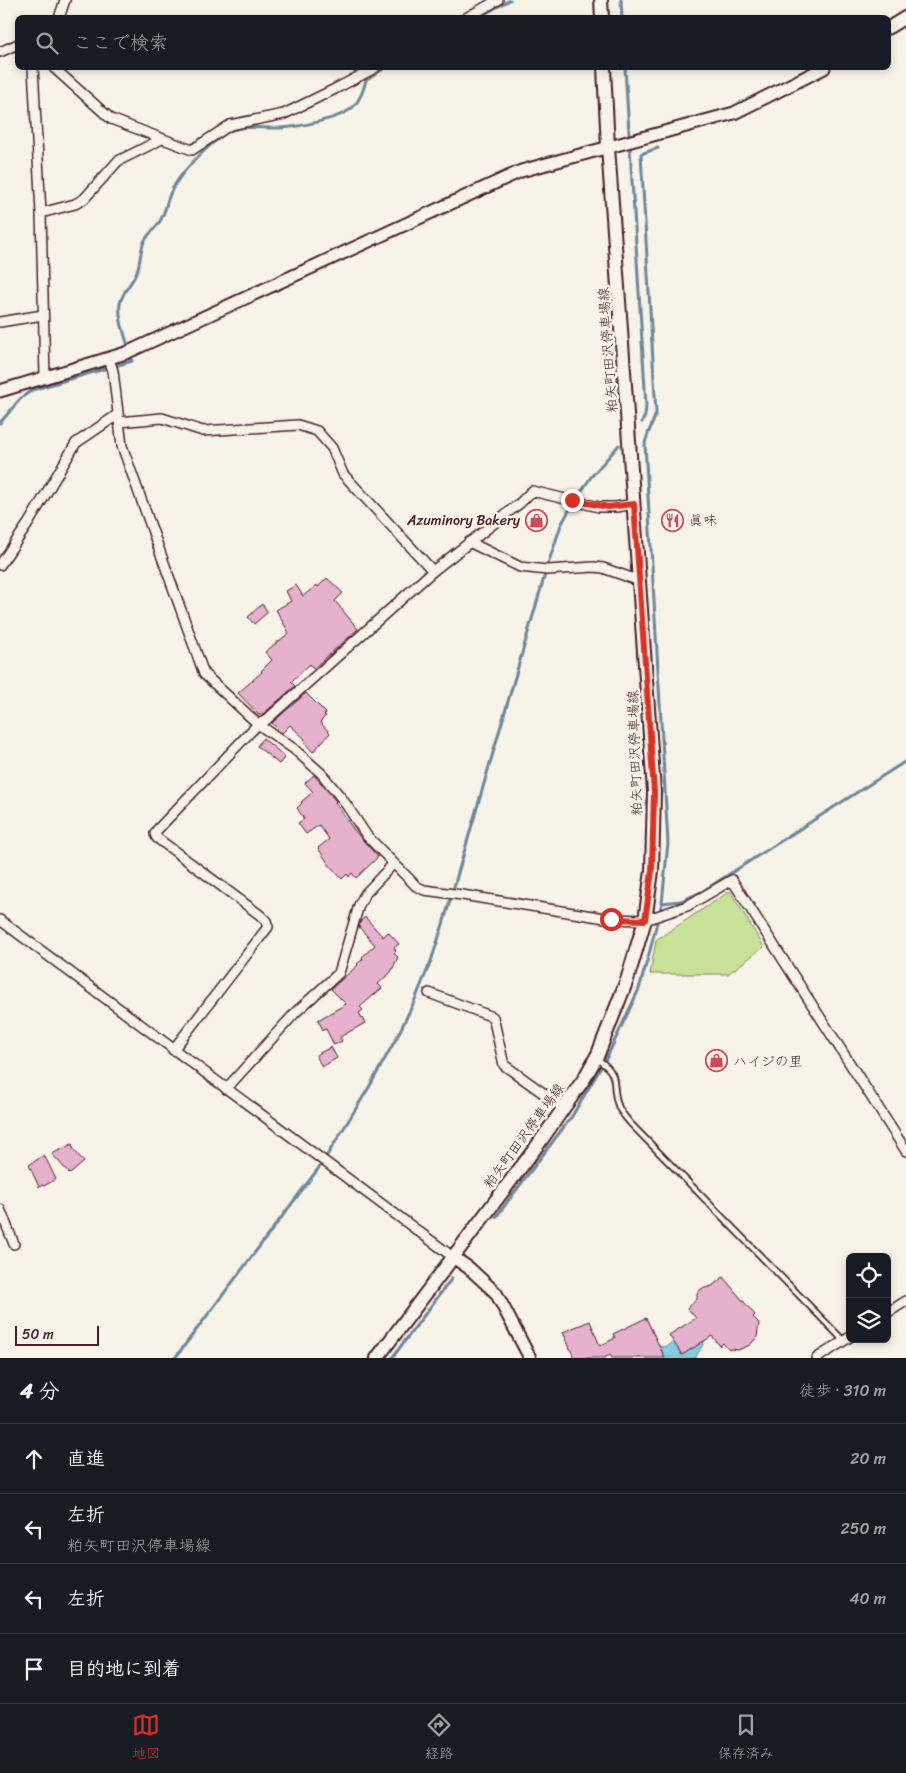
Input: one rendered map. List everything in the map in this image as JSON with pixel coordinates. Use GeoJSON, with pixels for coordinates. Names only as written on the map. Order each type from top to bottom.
{"type":"FeatureCollection","features":[{"type":"Feature","properties":{"kind":"main road"},"geometry":{"type":"LineString","coordinates":[[601,0],[602,15]]}},
{"type":"Feature","properties":{"kind":"main road","name":"粕矢町田沢停車場線"},"geometry":{"type":"LineString","coordinates":[[377,1358],[584,1079],[596,1058],[610,1026],[627,980],[645,920],[652,871],[654,792],[634,504],[615,146],[604,70]]}},
{"type":"Feature","properties":{"kind":"street"},"geometry":{"type":"LineString","coordinates":[[60,15],[65,0]]}},
{"type":"Feature","properties":{"kind":"street"},"geometry":{"type":"LineString","coordinates":[[471,15],[498,0]]}},
{"type":"Feature","properties":{"kind":"street"},"geometry":{"type":"LineString","coordinates":[[891,26],[906,17]]}},
{"type":"Feature","properties":{"kind":"street"},"geometry":{"type":"LineString","coordinates":[[0,52],[15,45]]}},
{"type":"Feature","properties":{"kind":"street"},"geometry":{"type":"LineString","coordinates":[[33,70],[41,213],[45,378]]}},
{"type":"Feature","properties":{"kind":"street"},"geometry":{"type":"LineString","coordinates":[[56,70],[111,119],[192,150],[230,125],[284,114],[371,70]]}},
{"type":"Feature","properties":{"kind":"street"},"geometry":{"type":"LineString","coordinates":[[0,390],[111,364],[126,353],[521,171],[734,114],[820,70]]}},
{"type":"Feature","properties":{"kind":"street"},"geometry":{"type":"LineString","coordinates":[[41,213],[75,204],[84,199],[118,161],[162,139]]}},
{"type":"Feature","properties":{"kind":"street"},"geometry":{"type":"LineString","coordinates":[[0,322],[43,315]]}},
{"type":"Feature","properties":{"kind":"street"},"geometry":{"type":"LineString","coordinates":[[111,364],[122,446],[204,674],[258,724],[294,749],[321,774],[343,800],[367,836],[416,886],[424,890],[611,919],[645,920],[687,906],[732,880],[906,1151]]}},
{"type":"Feature","properties":{"kind":"street"},"geometry":{"type":"LineString","coordinates":[[0,564],[28,524],[76,443],[118,418],[162,418],[204,431],[298,425],[318,431],[332,448],[343,474],[433,570]]}},
{"type":"Feature","properties":{"kind":"street"},"geometry":{"type":"LineString","coordinates":[[174,1050],[268,927],[266,921],[260,915],[157,838],[155,834],[157,830],[258,724],[265,720],[433,570],[532,492],[608,507],[634,504]]}},
{"type":"Feature","properties":{"kind":"street"},"geometry":{"type":"LineString","coordinates":[[470,542],[520,567],[539,569],[603,568],[640,581]]}},
{"type":"Feature","properties":{"kind":"street"},"geometry":{"type":"LineString","coordinates":[[226,1089],[296,1012],[339,973],[364,894],[394,864]]}},
{"type":"Feature","properties":{"kind":"street"},"geometry":{"type":"LineString","coordinates":[[0,920],[453,1258],[469,1268],[496,1293],[530,1358]]}},
{"type":"Feature","properties":{"kind":"street"},"geometry":{"type":"LineString","coordinates":[[429,993],[493,1018],[504,1065],[564,1108]]}},
{"type":"Feature","properties":{"kind":"street"},"geometry":{"type":"LineString","coordinates":[[0,1209],[14,1244]]}},
{"type":"Feature","properties":{"kind":"street"},"geometry":{"type":"LineString","coordinates":[[891,1311],[906,1302]]}},
{"type":"Feature","properties":{"kind":"street"},"geometry":{"type":"LineString","coordinates":[[817,1358],[846,1340]]}},
{"type":"Feature","properties":{"kind":"lane"},"geometry":{"type":"LineString","coordinates":[[596,1058],[610,1067],[620,1109],[632,1124],[846,1338]]}},
{"type":"Feature","properties":{"kind":"green space"},"geometry":{"type":"Polygon","coordinates":[[[730,891],[764,947],[728,974],[650,974],[656,940],[730,891]]]}},
{"type":"Feature","properties":{"kind":"water"},"geometry":{"type":"Polygon","coordinates":[[[703,1339],[705,1341],[696,1357],[693,1358],[665,1358],[660,1347],[674,1342],[682,1355],[702,1342],[703,1339]]]}},
{"type":"Feature","properties":{"kind":"building"},"geometry":{"type":"Polygon","coordinates":[[[327,578],[343,593],[335,601],[358,629],[313,669],[310,664],[291,682],[295,686],[262,715],[259,715],[238,693],[262,672],[272,660],[265,652],[289,633],[276,610],[291,601],[286,591],[296,585],[303,596],[317,585],[318,587],[327,578]]]}},
{"type":"Feature","properties":{"kind":"building"},"geometry":{"type":"Polygon","coordinates":[[[262,604],[268,612],[254,624],[248,617],[262,604]]]}},
{"type":"Feature","properties":{"kind":"building"},"geometry":{"type":"Polygon","coordinates":[[[306,693],[326,713],[324,715],[326,716],[320,722],[330,733],[313,752],[303,741],[305,739],[290,725],[282,733],[272,723],[306,693]]]}},
{"type":"Feature","properties":{"kind":"building"},"geometry":{"type":"Polygon","coordinates":[[[263,738],[285,757],[279,764],[257,746],[263,738]]]}},
{"type":"Feature","properties":{"kind":"building"},"geometry":{"type":"Polygon","coordinates":[[[314,775],[336,801],[354,830],[378,857],[356,878],[352,873],[349,877],[347,874],[342,879],[330,866],[318,848],[329,839],[319,825],[306,834],[298,823],[304,819],[297,808],[313,792],[305,783],[314,775]]]}},
{"type":"Feature","properties":{"kind":"building"},"geometry":{"type":"Polygon","coordinates":[[[365,917],[383,937],[388,932],[399,944],[394,948],[396,951],[394,953],[398,957],[391,972],[378,984],[382,988],[360,1007],[363,1010],[359,1013],[365,1023],[340,1037],[342,1041],[334,1045],[326,1029],[323,1030],[318,1020],[346,1004],[331,989],[358,965],[363,959],[362,957],[375,945],[359,927],[365,917]]]}},
{"type":"Feature","properties":{"kind":"building"},"geometry":{"type":"Polygon","coordinates":[[[331,1047],[337,1058],[322,1067],[316,1055],[331,1047]]]}},
{"type":"Feature","properties":{"kind":"building"},"geometry":{"type":"Polygon","coordinates":[[[72,1144],[74,1150],[84,1162],[70,1174],[52,1154],[72,1144]]]}},
{"type":"Feature","properties":{"kind":"building"},"geometry":{"type":"Polygon","coordinates":[[[44,1155],[56,1179],[39,1187],[29,1165],[44,1155]]]}},
{"type":"Feature","properties":{"kind":"building"},"geometry":{"type":"Polygon","coordinates":[[[723,1277],[755,1315],[753,1317],[759,1323],[757,1337],[750,1345],[738,1350],[729,1350],[723,1343],[720,1346],[712,1336],[682,1355],[669,1335],[696,1318],[687,1308],[697,1299],[697,1294],[701,1289],[712,1286],[723,1277]]]}},
{"type":"Feature","properties":{"kind":"building"},"geometry":{"type":"Polygon","coordinates":[[[646,1318],[665,1358],[612,1358],[610,1355],[604,1358],[574,1358],[563,1332],[590,1321],[600,1346],[615,1338],[613,1334],[646,1318]]]}},
{"type":"Feature","properties":{"kind":"waterway"},"geometry":{"type":"LineString","coordinates":[[482,15],[510,0]]}},
{"type":"Feature","properties":{"kind":"waterway"},"geometry":{"type":"LineString","coordinates":[[621,0],[622,15]]}},
{"type":"Feature","properties":{"kind":"waterway"},"geometry":{"type":"LineString","coordinates":[[129,349],[120,315],[121,299],[137,271],[144,242],[164,214],[175,184],[196,159],[213,143],[234,130],[247,127],[281,128],[298,126],[319,122],[339,115],[353,107],[363,91],[366,80],[382,70]]}},
{"type":"Feature","properties":{"kind":"waterway"},"geometry":{"type":"LineString","coordinates":[[625,70],[646,405],[645,416],[642,422]]}},
{"type":"Feature","properties":{"kind":"waterway"},"geometry":{"type":"LineString","coordinates":[[496,1217],[572,1116],[607,1057],[639,989],[662,903],[668,843],[645,444],[656,413],[641,154],[658,148]]}},
{"type":"Feature","properties":{"kind":"waterway"},"geometry":{"type":"LineString","coordinates":[[0,423],[21,398],[32,390],[132,361],[131,355]]}},
{"type":"Feature","properties":{"kind":"waterway"},"geometry":{"type":"LineString","coordinates":[[175,1358],[321,1165],[368,1089],[397,1037],[431,961],[444,921],[561,525],[591,477],[619,445]]}},
{"type":"Feature","properties":{"kind":"waterway"},"geometry":{"type":"LineString","coordinates":[[662,903],[681,901],[703,891],[906,761]]}},
{"type":"Feature","properties":{"kind":"waterway"},"geometry":{"type":"LineString","coordinates":[[392,1358],[452,1278]]}},
{"type":"Feature","properties":{"kind":"place","name":"Azuminory Bakery"},"geometry":{"type":"Point","coordinates":[536,520]}},
{"type":"Feature","properties":{"kind":"place","name":"眞味"},"geometry":{"type":"Point","coordinates":[673,520]}},
{"type":"Feature","properties":{"kind":"place","name":"ハイジの里"},"geometry":{"type":"Point","coordinates":[717,1061]}},
{"type":"Feature","properties":{"kind":"route"},"geometry":{"type":"LineString","coordinates":[[572,500],[608,507],[634,504],[654,792],[652,871],[645,920],[611,919]]}}]}
